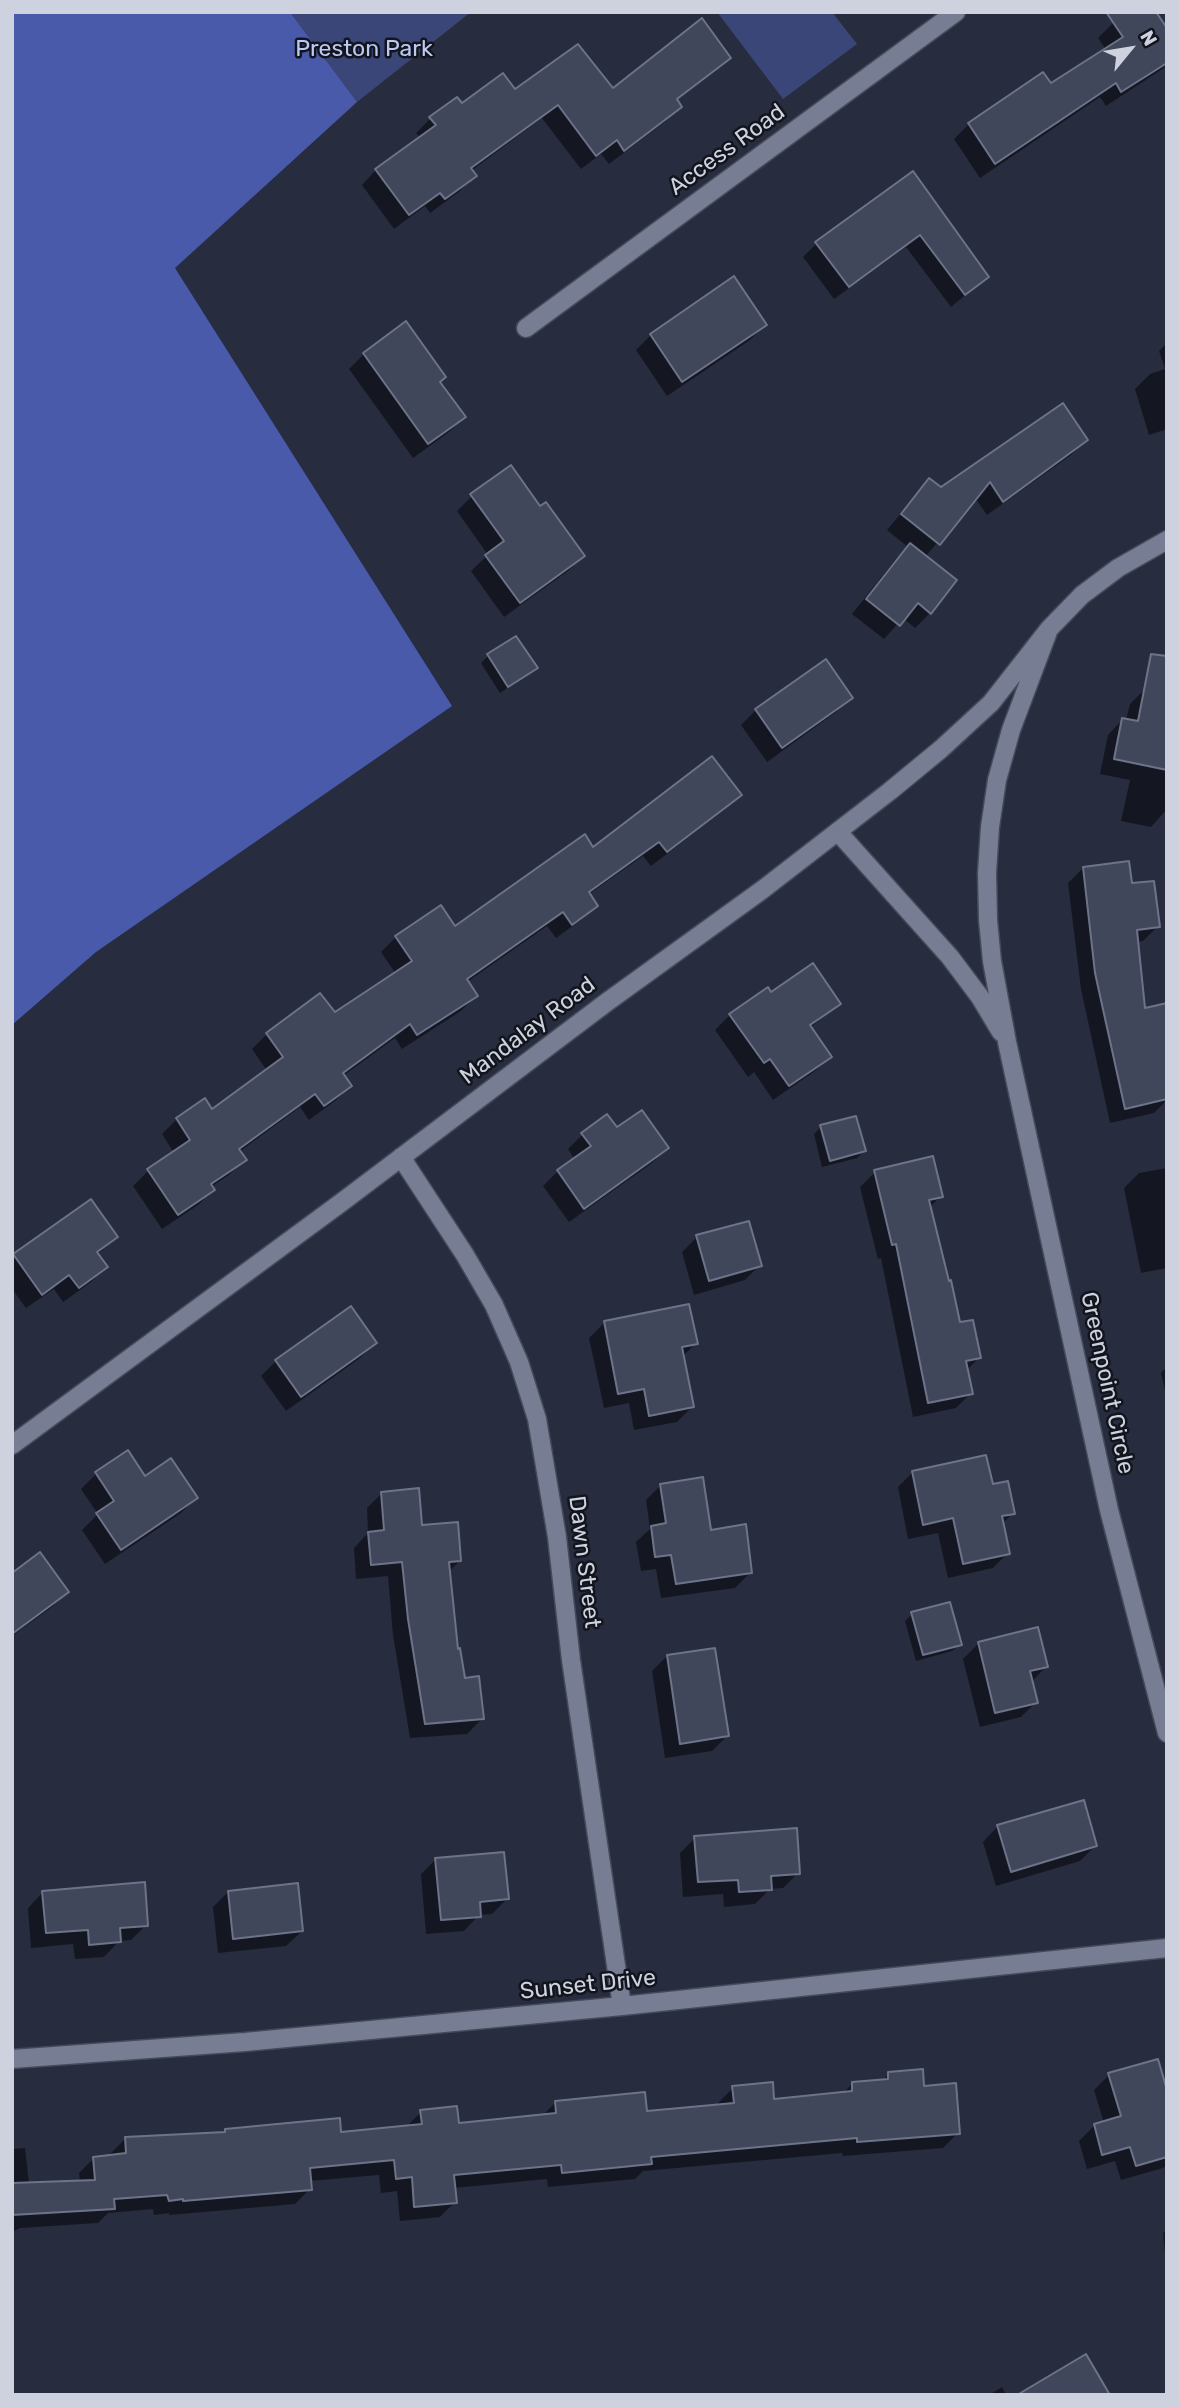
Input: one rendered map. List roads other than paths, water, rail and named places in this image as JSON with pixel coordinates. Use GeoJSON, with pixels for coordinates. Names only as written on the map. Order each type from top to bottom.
{"type":"FeatureCollection","features":[{"type":"Feature","properties":{"kind":"street","name":"Access Road"},"geometry":{"type":"LineString","coordinates":[[526,328],[956,12]]}},
{"type":"Feature","properties":{"kind":"street","name":"Greenpoint Circle"},"geometry":{"type":"LineString","coordinates":[[1167,540],[1118,568],[1082,595],[1049,629],[1011,730],[997,780],[990,827],[988,920],[992,961],[1007,1042],[1109,1510],[1167,1732]]}},
{"type":"Feature","properties":{"kind":"street","name":"Mandalay Road"},"geometry":{"type":"LineString","coordinates":[[12,1445],[838,832],[942,749],[991,703],[1049,629]]}},
{"type":"Feature","properties":{"kind":"street","name":"Greenpoint Circle"},"geometry":{"type":"LineString","coordinates":[[838,832],[950,957],[1007,1042]]}},
{"type":"Feature","properties":{"kind":"street","name":"Dawn Street"},"geometry":{"type":"LineString","coordinates":[[401,1157],[494,1305],[519,1362],[537,1419],[557,1537],[571,1660],[622,2006]]}},
{"type":"Feature","properties":{"kind":"street","name":"Sunset Drive"},"geometry":{"type":"LineString","coordinates":[[12,2059],[245,2042],[622,2006],[1167,1948]]}},
{"type":"Feature","properties":{"kind":"park label","name":"Preston Park"},"geometry":{"type":"Point","coordinates":[364,49]}}]}
